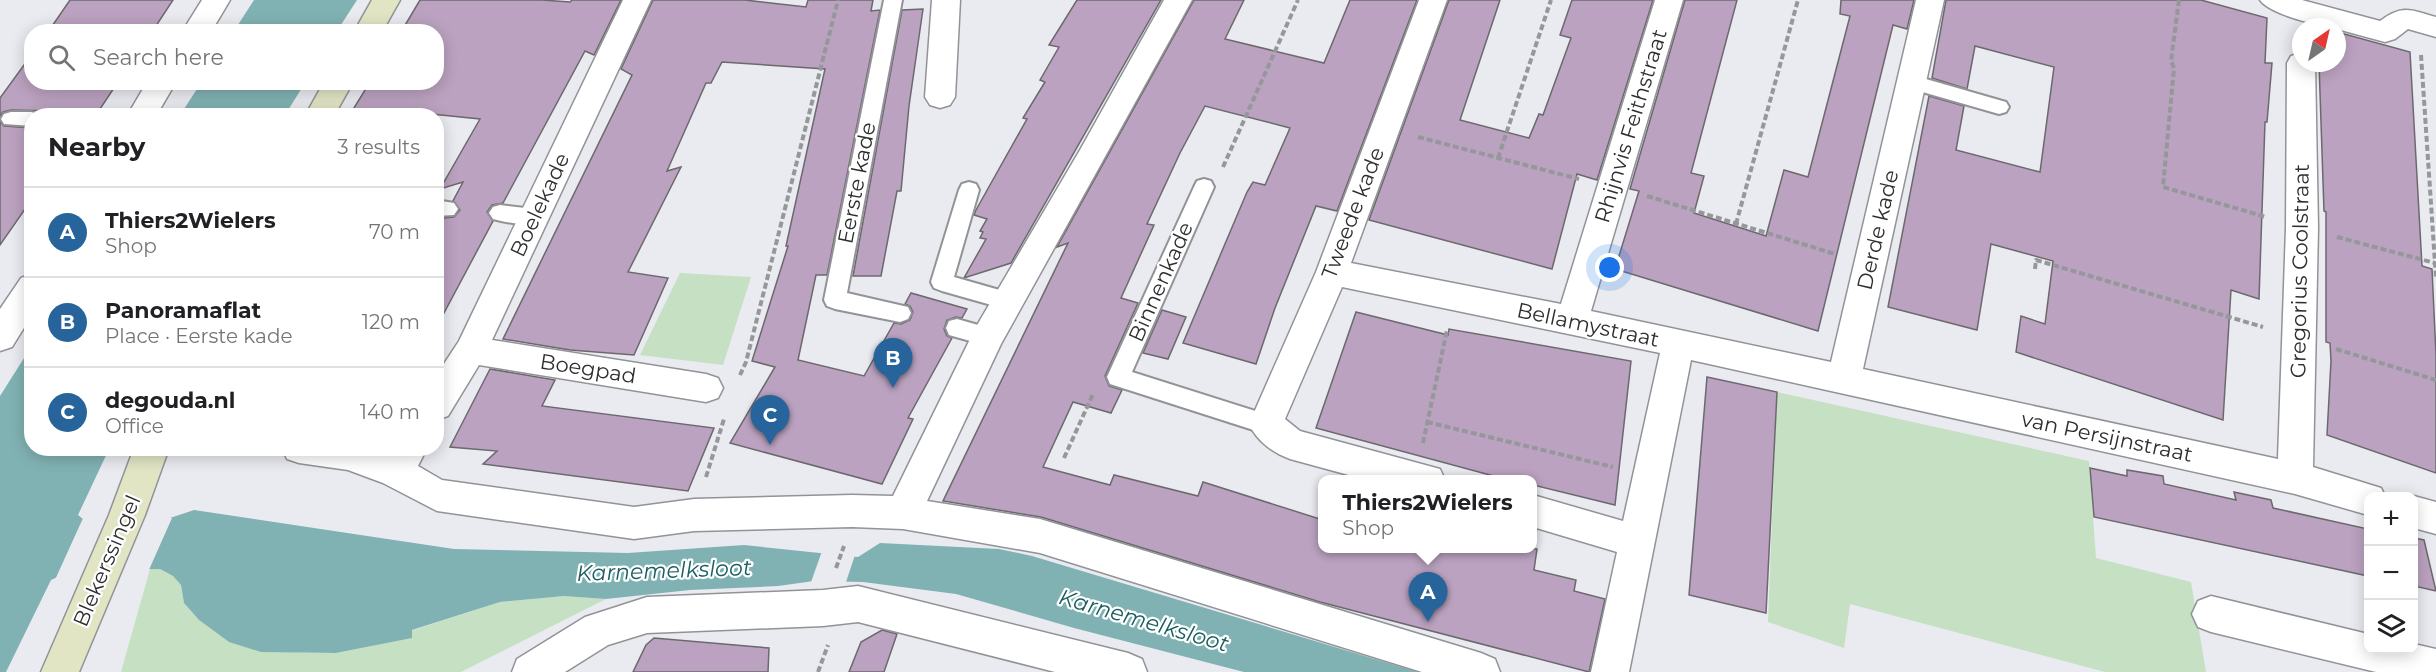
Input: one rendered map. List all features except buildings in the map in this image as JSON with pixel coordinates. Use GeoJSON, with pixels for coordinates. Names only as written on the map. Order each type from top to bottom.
{"type":"FeatureCollection","features":[{"type":"Feature","properties":{"kind":"main road"},"geometry":{"type":"LineString","coordinates":[[372,24],[386,0]]}},
{"type":"Feature","properties":{"kind":"main road"},"geometry":{"type":"LineString","coordinates":[[324,108],[335,90]]}},
{"type":"Feature","properties":{"kind":"main road","name":"Blekerssingel"},"geometry":{"type":"LineString","coordinates":[[60,672],[127,515],[149,456]]}},
{"type":"Feature","properties":{"kind":"street"},"geometry":{"type":"LineString","coordinates":[[201,24],[216,0]]}},
{"type":"Feature","properties":{"kind":"street","name":"Boelekade"},"geometry":{"type":"LineString","coordinates":[[444,393],[471,350],[637,0]]}},
{"type":"Feature","properties":{"kind":"street"},"geometry":{"type":"LineString","coordinates":[[940,97],[946,0]]}},
{"type":"Feature","properties":{"kind":"street"},"geometry":{"type":"LineString","coordinates":[[903,513],[988,337],[1091,158],[1178,0]]}},
{"type":"Feature","properties":{"kind":"street","name":"Tweede kade"},"geometry":{"type":"LineString","coordinates":[[1266,424],[1332,272],[1433,0]]}},
{"type":"Feature","properties":{"kind":"street","name":"Rhijnvis Feithstraat"},"geometry":{"type":"LineString","coordinates":[[1572,320],[1669,0]]}},
{"type":"Feature","properties":{"kind":"street","name":"Derde kade"},"geometry":{"type":"LineString","coordinates":[[1844,380],[1930,0]]}},
{"type":"Feature","properties":{"kind":"street"},"geometry":{"type":"LineString","coordinates":[[2274,0],[2301,18]]}},
{"type":"Feature","properties":{"kind":"street"},"geometry":{"type":"LineString","coordinates":[[2346,26],[2385,32],[2402,9],[2436,27]]}},
{"type":"Feature","properties":{"kind":"street","name":"Gregorius Coolstraat"},"geometry":{"type":"LineString","coordinates":[[2295,478],[2302,228],[2301,72]]}},
{"type":"Feature","properties":{"kind":"street"},"geometry":{"type":"LineString","coordinates":[[146,108],[157,90]]}},
{"type":"Feature","properties":{"kind":"street","name":"Bellamystraat"},"geometry":{"type":"LineString","coordinates":[[1332,272],[1572,320],[1844,380]]}},
{"type":"Feature","properties":{"kind":"street"},"geometry":{"type":"LineString","coordinates":[[0,337],[24,300]]}},
{"type":"Feature","properties":{"kind":"street"},"geometry":{"type":"LineString","coordinates":[[1610,672],[1635,541],[1678,344]]}},
{"type":"Feature","properties":{"kind":"street","name":"Boegpad"},"geometry":{"type":"LineString","coordinates":[[471,350],[719,390]]}},
{"type":"Feature","properties":{"kind":"street","name":"van Persijnstraat"},"geometry":{"type":"LineString","coordinates":[[1844,380],[2295,478],[2364,498]]}},
{"type":"Feature","properties":{"kind":"street"},"geometry":{"type":"LineString","coordinates":[[1266,424],[1290,444],[1410,475]]}},
{"type":"Feature","properties":{"kind":"street"},"geometry":{"type":"LineString","coordinates":[[360,456],[403,460],[437,495],[634,523],[694,515],[852,511],[903,513],[1040,536],[1481,672]]}},
{"type":"Feature","properties":{"kind":"street"},"geometry":{"type":"LineString","coordinates":[[1537,512],[1635,541]]}},
{"type":"Feature","properties":{"kind":"street"},"geometry":{"type":"LineString","coordinates":[[2418,513],[2436,518]]}},
{"type":"Feature","properties":{"kind":"street"},"geometry":{"type":"LineString","coordinates":[[531,672],[598,630],[647,615],[823,608],[858,604],[1128,672]]}},
{"type":"Feature","properties":{"kind":"street"},"geometry":{"type":"LineString","coordinates":[[2211,614],[2436,668]]}},
{"type":"Feature","properties":{"kind":"lane","name":"Eerste kade"},"geometry":{"type":"LineString","coordinates":[[893,0],[835,300],[900,313]]}},
{"type":"Feature","properties":{"kind":"lane"},"geometry":{"type":"LineString","coordinates":[[1912,81],[1999,107]]}},
{"type":"Feature","properties":{"kind":"lane","name":"Binnenkade"},"geometry":{"type":"LineString","coordinates":[[1118,378],[1204,187]]}},
{"type":"Feature","properties":{"kind":"lane"},"geometry":{"type":"LineString","coordinates":[[969,190],[942,282],[1009,301]]}},
{"type":"Feature","properties":{"kind":"lane"},"geometry":{"type":"LineString","coordinates":[[500,213],[535,216]]}},
{"type":"Feature","properties":{"kind":"lane"},"geometry":{"type":"LineString","coordinates":[[957,327],[988,337]]}},
{"type":"Feature","properties":{"kind":"lane"},"geometry":{"type":"LineString","coordinates":[[1118,378],[1266,424]]}},
{"type":"Feature","properties":{"kind":"path"},"geometry":{"type":"LineString","coordinates":[[694,515],[719,390],[746,362],[838,0]]}},
{"type":"Feature","properties":{"kind":"path"},"geometry":{"type":"LineString","coordinates":[[1204,187],[1214,184],[1298,0]]}},
{"type":"Feature","properties":{"kind":"path"},"geometry":{"type":"LineString","coordinates":[[1498,158],[1551,0]]}},
{"type":"Feature","properties":{"kind":"path"},"geometry":{"type":"LineString","coordinates":[[1736,224],[1798,0]]}},
{"type":"Feature","properties":{"kind":"path"},"geometry":{"type":"LineString","coordinates":[[2179,0],[2171,61],[2174,68],[2163,187],[2302,228],[2435,263]]}},
{"type":"Feature","properties":{"kind":"path"},"geometry":{"type":"LineString","coordinates":[[2402,9],[2421,53],[2436,278]]}},
{"type":"Feature","properties":{"kind":"path"},"geometry":{"type":"LineString","coordinates":[[2035,268],[2036,260],[2436,380]]}},
{"type":"Feature","properties":{"kind":"path"},"geometry":{"type":"LineString","coordinates":[[1422,475],[1427,422],[1454,297]]}},
{"type":"Feature","properties":{"kind":"path"},"geometry":{"type":"LineString","coordinates":[[1064,458],[1103,373],[1118,378]]}},
{"type":"Feature","properties":{"kind":"path"},"geometry":{"type":"LineString","coordinates":[[1427,422],[1649,476]]}},
{"type":"Feature","properties":{"kind":"green space"},"geometry":{"type":"Polygon","coordinates":[[[680,273],[751,277],[723,365],[640,355],[680,273]]]}},
{"type":"Feature","properties":{"kind":"green space"},"geometry":{"type":"Polygon","coordinates":[[[1777,392],[2089,461],[2096,558],[2191,582],[2206,672],[2105,672],[1850,604],[1844,648],[1768,622],[1777,392]]]}},
{"type":"Feature","properties":{"kind":"green space"},"geometry":{"type":"Polygon","coordinates":[[[150,569],[160,569],[173,576],[181,585],[184,603],[199,620],[229,642],[304,653],[336,653],[411,638],[411,631],[500,602],[564,596],[606,599],[461,672],[121,672],[150,569]]]}},
{"type":"Feature","properties":{"kind":"water"},"geometry":{"type":"Polygon","coordinates":[[[254,0],[357,0],[342,24],[239,24],[254,0]]]}},
{"type":"Feature","properties":{"kind":"water"},"geometry":{"type":"Polygon","coordinates":[[[196,90],[301,90],[289,108],[185,108],[196,90]]]}},
{"type":"Feature","properties":{"kind":"water","name":"Karnemelksloot"},"geometry":{"type":"Polygon","coordinates":[[[24,358],[24,456],[106,456],[78,515],[93,527],[142,532],[161,521],[194,510],[454,549],[628,553],[744,545],[858,557],[880,543],[999,549],[1032,556],[1418,672],[1244,672],[1074,628],[956,594],[863,582],[814,581],[778,586],[690,590],[606,599],[564,596],[500,602],[412,630],[412,638],[336,653],[261,652],[229,642],[199,620],[184,603],[181,585],[173,576],[160,569],[73,570],[51,580],[6,672],[0,672],[0,396],[24,358]]]}},
{"type":"Feature","properties":{"kind":"pier"},"geometry":{"type":"Polygon","coordinates":[[[84,516],[94,524],[142,529],[160,518],[172,518],[148,572],[74,573],[54,582],[84,516]]]}},
{"type":"Feature","properties":{"kind":"pier"},"geometry":{"type":"Polygon","coordinates":[[[822,551],[855,555],[845,585],[810,585],[822,551]]]}},
{"type":"Feature","properties":{"kind":"place","name":"Panoramaflat"},"geometry":{"type":"Point","coordinates":[893,388]}},
{"type":"Feature","properties":{"kind":"place","name":"degouda.nl"},"geometry":{"type":"Point","coordinates":[770,445]}},
{"type":"Feature","properties":{"kind":"place","name":"Thiers2Wielers"},"geometry":{"type":"Point","coordinates":[1428,622]}}]}
